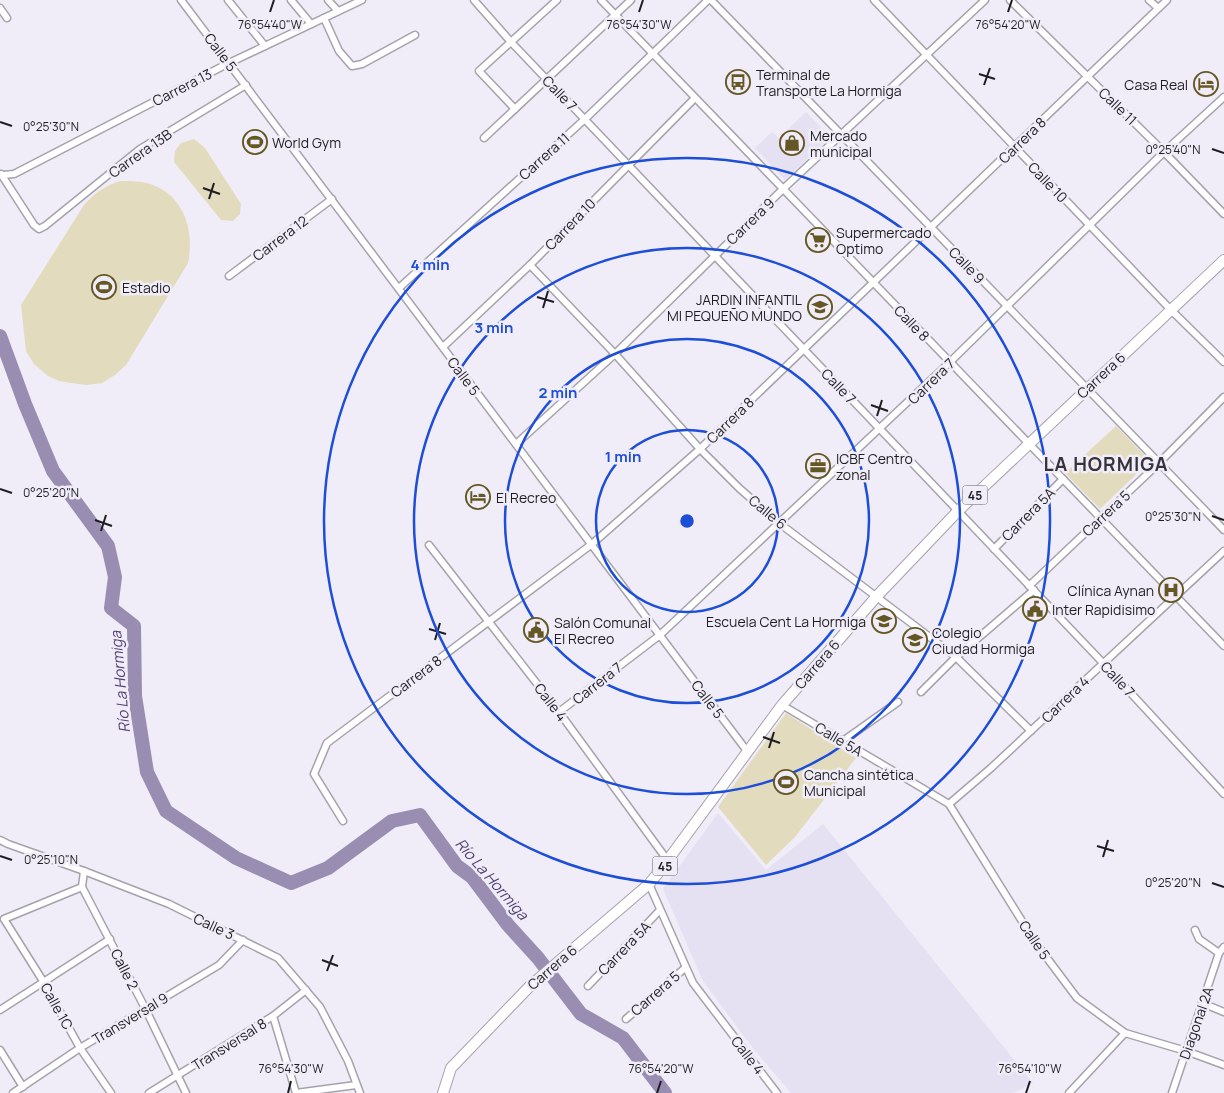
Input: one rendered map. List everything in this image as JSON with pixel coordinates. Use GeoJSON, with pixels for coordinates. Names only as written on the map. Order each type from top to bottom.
{"type":"FeatureCollection","features":[{"type":"Feature","properties":{"kind":"main road","name":"Carrera 6"},"geometry":{"type":"LineString","coordinates":[[443,1093],[451,1068],[530,986],[649,884],[668,861],[782,705],[877,596],[958,512],[1224,260]]}},
{"type":"Feature","properties":{"kind":"street","name":"Calle 5"},"geometry":{"type":"LineString","coordinates":[[181,0],[748,751]]}},
{"type":"Feature","properties":{"kind":"street"},"geometry":{"type":"LineString","coordinates":[[228,0],[265,46]]}},
{"type":"Feature","properties":{"kind":"street"},"geometry":{"type":"LineString","coordinates":[[291,0],[311,24]]}},
{"type":"Feature","properties":{"kind":"street"},"geometry":{"type":"LineString","coordinates":[[328,0],[338,11]]}},
{"type":"Feature","properties":{"kind":"street","name":"Carrera 13"},"geometry":{"type":"LineString","coordinates":[[1,174],[14,174],[229,63],[362,0]]}},
{"type":"Feature","properties":{"kind":"street","name":"Calle 7"},"geometry":{"type":"LineString","coordinates":[[474,0],[511,42],[1103,663],[1224,794]]}},
{"type":"Feature","properties":{"kind":"street"},"geometry":{"type":"LineString","coordinates":[[515,109],[479,71],[556,0]]}},
{"type":"Feature","properties":{"kind":"street","name":"Calle 8"},"geometry":{"type":"LineString","coordinates":[[601,0],[1224,646]]}},
{"type":"Feature","properties":{"kind":"street"},"geometry":{"type":"LineString","coordinates":[[484,138],[631,0]]}},
{"type":"Feature","properties":{"kind":"street","name":"Carrera 11"},"geometry":{"type":"LineString","coordinates":[[398,288],[585,119],[709,0]]}},
{"type":"Feature","properties":{"kind":"street","name":"Calle 9"},"geometry":{"type":"LineString","coordinates":[[709,0],[1224,530]]}},
{"type":"Feature","properties":{"kind":"street","name":"Calle 10"},"geometry":{"type":"LineString","coordinates":[[874,0],[1171,310],[1224,362]]}},
{"type":"Feature","properties":{"kind":"street","name":"Carrera 9"},"geometry":{"type":"LineString","coordinates":[[516,444],[615,354],[714,255],[840,134],[985,0]]}},
{"type":"Feature","properties":{"kind":"street","name":"Calle 11"},"geometry":{"type":"LineString","coordinates":[[1010,0],[1224,214]]}},
{"type":"Feature","properties":{"kind":"street"},"geometry":{"type":"LineString","coordinates":[[1149,0],[1158,8]]}},
{"type":"Feature","properties":{"kind":"street","name":"Carrera 8"},"geometry":{"type":"LineString","coordinates":[[344,822],[314,774],[327,743],[592,544],[700,449],[1167,0]]}},
{"type":"Feature","properties":{"kind":"street"},"geometry":{"type":"LineString","coordinates":[[0,8],[7,18]]}},
{"type":"Feature","properties":{"kind":"street"},"geometry":{"type":"LineString","coordinates":[[324,18],[339,51],[352,66],[362,64],[415,34]]}},
{"type":"Feature","properties":{"kind":"street","name":"Carrera 13B"},"geometry":{"type":"LineString","coordinates":[[1,174],[34,225],[39,228],[45,226],[140,149],[246,85]]}},
{"type":"Feature","properties":{"kind":"street","name":"Carrera 7"},"geometry":{"type":"LineString","coordinates":[[559,712],[660,635],[880,430],[1008,307],[1164,152],[1224,97]]}},
{"type":"Feature","properties":{"kind":"street","name":"Carrera 10"},"geometry":{"type":"LineString","coordinates":[[443,347],[530,265],[695,98]]}},
{"type":"Feature","properties":{"kind":"street","name":"Carrera 12"},"geometry":{"type":"LineString","coordinates":[[229,276],[332,199]]}},
{"type":"Feature","properties":{"kind":"street","name":"Calle 6"},"geometry":{"type":"LineString","coordinates":[[530,265],[615,354],[700,449],[739,488],[779,523],[956,657],[1032,731]]}},
{"type":"Feature","properties":{"kind":"street","name":"Carrera 5"},"geometry":{"type":"LineString","coordinates":[[921,692],[1031,588],[1224,397]]}},
{"type":"Feature","properties":{"kind":"street","name":"Carrera 5A"},"geometry":{"type":"LineString","coordinates":[[994,549],[1063,479]]}},
{"type":"Feature","properties":{"kind":"street","name":"Calle 4"},"geometry":{"type":"LineString","coordinates":[[429,546],[559,712],[668,861]]}},
{"type":"Feature","properties":{"kind":"street","name":"Carrera 4"},"geometry":{"type":"LineString","coordinates":[[949,804],[1032,731],[1224,551]]}},
{"type":"Feature","properties":{"kind":"street"},"geometry":{"type":"LineString","coordinates":[[843,742],[898,702]]}},
{"type":"Feature","properties":{"kind":"street","name":"Calle 5A"},"geometry":{"type":"LineString","coordinates":[[782,705],[949,804]]}},
{"type":"Feature","properties":{"kind":"street","name":"Calle 5"},"geometry":{"type":"LineString","coordinates":[[949,804],[1035,942],[1077,998],[1125,1033]]}},
{"type":"Feature","properties":{"kind":"street","name":"Calle 3"},"geometry":{"type":"LineString","coordinates":[[0,840],[84,870],[168,904],[278,958],[306,990],[325,1017],[348,1061],[360,1093]]}},
{"type":"Feature","properties":{"kind":"street"},"geometry":{"type":"LineString","coordinates":[[82,887],[84,870]]}},
{"type":"Feature","properties":{"kind":"street","name":"Calle 4"},"geometry":{"type":"LineString","coordinates":[[649,884],[693,983],[777,1093]]}},
{"type":"Feature","properties":{"kind":"street","name":"Calle 1C"},"geometry":{"type":"LineString","coordinates":[[82,887],[4,919],[43,981],[80,1048],[111,1093]]}},
{"type":"Feature","properties":{"kind":"street","name":"Calle 2"},"geometry":{"type":"LineString","coordinates":[[82,887],[145,1008],[186,1093]]}},
{"type":"Feature","properties":{"kind":"street","name":"Carrera 5A"},"geometry":{"type":"LineString","coordinates":[[588,986],[660,910]]}},
{"type":"Feature","properties":{"kind":"street"},"geometry":{"type":"LineString","coordinates":[[1195,930],[1199,939],[1219,953],[1224,947]]}},
{"type":"Feature","properties":{"kind":"street"},"geometry":{"type":"LineString","coordinates":[[0,1010],[110,939]]}},
{"type":"Feature","properties":{"kind":"street","name":"Transversal 9"},"geometry":{"type":"LineString","coordinates":[[13,1093],[80,1048],[219,965],[243,940]]}},
{"type":"Feature","properties":{"kind":"street","name":"Diagonal 2A"},"geometry":{"type":"LineString","coordinates":[[1172,1093],[1219,953]]}},
{"type":"Feature","properties":{"kind":"street","name":"Carrera 5"},"geometry":{"type":"LineString","coordinates":[[626,1019],[685,968]]}},
{"type":"Feature","properties":{"kind":"street","name":"Transversal 8"},"geometry":{"type":"LineString","coordinates":[[149,1093],[273,1016],[306,990]]}},
{"type":"Feature","properties":{"kind":"street"},"geometry":{"type":"LineString","coordinates":[[1202,1003],[1224,1012]]}},
{"type":"Feature","properties":{"kind":"street"},"geometry":{"type":"LineString","coordinates":[[273,1016],[296,1093],[356,1085]]}},
{"type":"Feature","properties":{"kind":"street"},"geometry":{"type":"LineString","coordinates":[[1069,1093],[1125,1033],[1186,1051],[1224,1065]]}},
{"type":"Feature","properties":{"kind":"street"},"geometry":{"type":"LineString","coordinates":[[0,1050],[22,1087]]}},
{"type":"Feature","properties":{"kind":"shaded area","name":"Mercado municipal"},"geometry":{"type":"Polygon","coordinates":[[[806,112],[830,137],[785,180],[755,148],[772,132],[779,138],[806,112]]]}},
{"type":"Feature","properties":{"kind":"shaded area"},"geometry":{"type":"Polygon","coordinates":[[[194,139],[205,148],[241,204],[240,214],[233,221],[221,220],[174,162],[175,151],[181,143],[194,139]]]}},
{"type":"Feature","properties":{"kind":"shaded area","name":"Estadio"},"geometry":{"type":"Polygon","coordinates":[[[120,181],[147,183],[170,195],[178,204],[188,225],[190,250],[188,263],[126,365],[102,383],[87,385],[59,381],[48,376],[34,364],[26,351],[21,305],[84,205],[100,190],[120,181]]]}},
{"type":"Feature","properties":{"kind":"shaded area"},"geometry":{"type":"Polygon","coordinates":[[[1116,426],[1150,461],[1100,509],[1065,473],[1116,426]]]}},
{"type":"Feature","properties":{"kind":"shaded area","name":"Cancha sintética Municipal"},"geometry":{"type":"Polygon","coordinates":[[[786,713],[856,758],[795,837],[766,865],[718,807],[786,713]]]}},
{"type":"Feature","properties":{"kind":"shaded area"},"geometry":{"type":"Polygon","coordinates":[[[718,813],[766,870],[823,824],[1033,1083],[1013,1093],[791,1093],[752,1047],[703,981],[663,889],[718,813]]]}},
{"type":"Feature","properties":{"kind":"waterway","name":"Río La Hormiga"},"geometry":{"type":"LineString","coordinates":[[0,336],[25,404],[53,471],[108,546],[115,577],[111,608],[134,626],[135,696],[147,772],[166,811],[236,858],[291,883],[328,868],[392,821],[420,815],[457,866],[472,877],[508,925],[538,958],[581,1014],[623,1038],[665,1093]]}},
{"type":"Feature","properties":{"kind":"place","name":"Terminal de Transporte La Hormiga"},"geometry":{"type":"Point","coordinates":[738,82]}},
{"type":"Feature","properties":{"kind":"place","name":"Casa Real"},"geometry":{"type":"Point","coordinates":[1206,84]}},
{"type":"Feature","properties":{"kind":"place","name":"World Gym"},"geometry":{"type":"Point","coordinates":[255,142]}},
{"type":"Feature","properties":{"kind":"place","name":"Mercado municipal"},"geometry":{"type":"Point","coordinates":[792,143]}},
{"type":"Feature","properties":{"kind":"place","name":"Supermercado Optimo"},"geometry":{"type":"Point","coordinates":[818,240]}},
{"type":"Feature","properties":{"kind":"place","name":"Estadio"},"geometry":{"type":"Point","coordinates":[104,287]}},
{"type":"Feature","properties":{"kind":"place","name":"JARDIN INFANTIL MI PEQUEÑO MUNDO"},"geometry":{"type":"Point","coordinates":[820,307]}},
{"type":"Feature","properties":{"kind":"place","name":"ICBF Centro zonal"},"geometry":{"type":"Point","coordinates":[818,466]}},
{"type":"Feature","properties":{"kind":"place","name":"El Recreo"},"geometry":{"type":"Point","coordinates":[478,497]}},
{"type":"Feature","properties":{"kind":"place","name":"Clínica Aynan"},"geometry":{"type":"Point","coordinates":[1171,590]}},
{"type":"Feature","properties":{"kind":"place","name":"Inter Rapidisimo"},"geometry":{"type":"Point","coordinates":[1035,609]}},
{"type":"Feature","properties":{"kind":"place","name":"Escuela Cent La Hormiga"},"geometry":{"type":"Point","coordinates":[884,621]}},
{"type":"Feature","properties":{"kind":"place","name":"Salón Comunal El Recreo"},"geometry":{"type":"Point","coordinates":[536,630]}},
{"type":"Feature","properties":{"kind":"place","name":"Colegio Ciudad Hormiga"},"geometry":{"type":"Point","coordinates":[915,640]}},
{"type":"Feature","properties":{"kind":"place","name":"Cancha sintética Municipal"},"geometry":{"type":"Point","coordinates":[786,782]}},
{"type":"Feature","properties":{"kind":"district","name":"LA HORMIGA"},"geometry":{"type":"Point","coordinates":[1106,464]}}]}
